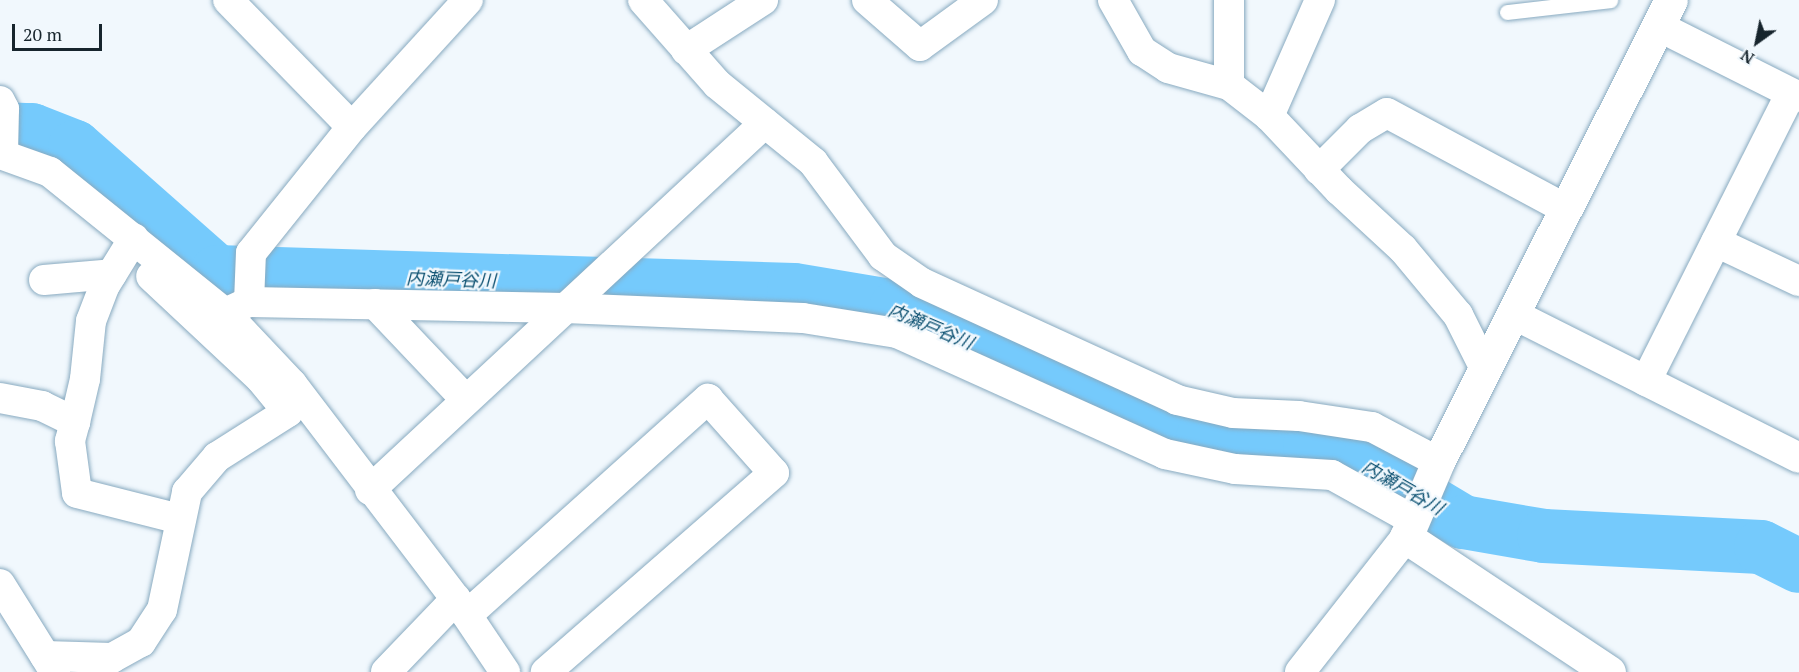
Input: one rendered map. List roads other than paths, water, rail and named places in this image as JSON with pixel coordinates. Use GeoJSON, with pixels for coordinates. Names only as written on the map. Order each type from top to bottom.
{"type":"FeatureCollection","features":[{"type":"Feature","properties":{"kind":"street"},"geometry":{"type":"LineString","coordinates":[[228,0],[352,127]]}},
{"type":"Feature","properties":{"kind":"street"},"geometry":{"type":"LineString","coordinates":[[237,307],[251,253],[352,127],[468,0]]}},
{"type":"Feature","properties":{"kind":"street"},"geometry":{"type":"LineString","coordinates":[[643,0],[717,84],[813,162],[883,256],[922,283],[1178,400],[1233,413],[1299,416],[1372,427],[1434,471]]}},
{"type":"Feature","properties":{"kind":"street"},"geometry":{"type":"LineString","coordinates":[[686,50],[763,0]]}},
{"type":"Feature","properties":{"kind":"street"},"geometry":{"type":"LineString","coordinates":[[867,0],[920,46],[983,0]]}},
{"type":"Feature","properties":{"kind":"street"},"geometry":{"type":"LineString","coordinates":[[1113,0],[1142,51],[1168,68],[1229,85],[1269,116],[1319,170],[1403,249],[1458,315],[1485,369]]}},
{"type":"Feature","properties":{"kind":"street"},"geometry":{"type":"LineString","coordinates":[[1229,0],[1229,85]]}},
{"type":"Feature","properties":{"kind":"street"},"geometry":{"type":"LineString","coordinates":[[1269,116],[1320,0]]}},
{"type":"Feature","properties":{"kind":"street"},"geometry":{"type":"LineString","coordinates":[[1300,672],[1409,529],[1434,471],[1664,13],[1795,95],[1716,242],[1646,381]]}},
{"type":"Feature","properties":{"kind":"street"},"geometry":{"type":"LineString","coordinates":[[1,107],[2,154],[50,172],[124,254],[260,378],[310,441],[340,465],[352,465]]}},
{"type":"Feature","properties":{"kind":"street"},"geometry":{"type":"LineString","coordinates":[[1319,170],[1360,129],[1387,113],[1566,209]]}},
{"type":"Feature","properties":{"kind":"street"},"geometry":{"type":"LineString","coordinates":[[370,490],[765,123]]}},
{"type":"Feature","properties":{"kind":"street"},"geometry":{"type":"LineString","coordinates":[[1716,242],[1799,281]]}},
{"type":"Feature","properties":{"kind":"street"},"geometry":{"type":"LineString","coordinates":[[124,254],[91,321],[85,379],[70,441],[77,493],[180,519]]}},
{"type":"Feature","properties":{"kind":"street"},"geometry":{"type":"LineString","coordinates":[[44,280],[124,254],[237,307],[375,304],[565,308],[803,318],[897,333],[1165,454],[1235,469],[1332,475],[1609,672]]}},
{"type":"Feature","properties":{"kind":"street"},"geometry":{"type":"LineString","coordinates":[[375,304],[466,400]]}},
{"type":"Feature","properties":{"kind":"street"},"geometry":{"type":"LineString","coordinates":[[237,307],[370,490],[462,607],[504,672]]}},
{"type":"Feature","properties":{"kind":"street"},"geometry":{"type":"LineString","coordinates":[[1513,314],[1646,381],[1795,447]]}},
{"type":"Feature","properties":{"kind":"street"},"geometry":{"type":"LineString","coordinates":[[0,398],[42,406],[75,422]]}},
{"type":"Feature","properties":{"kind":"street"},"geometry":{"type":"LineString","coordinates":[[386,672],[708,399],[774,473],[546,672]]}},
{"type":"Feature","properties":{"kind":"street"},"geometry":{"type":"LineString","coordinates":[[0,584],[50,664],[112,658],[141,642],[162,609],[187,492],[217,457],[288,412]]}},
{"type":"Feature","properties":{"kind":"lane"},"geometry":{"type":"LineString","coordinates":[[1507,12],[1610,0]]}},
{"type":"Feature","properties":{"kind":"waterway","name":"内瀬戸谷川"},"geometry":{"type":"LineString","coordinates":[[0,129],[32,130],[75,147],[217,272],[794,290],[896,307],[1112,407],[1203,438],[1310,445],[1366,464],[1463,522],[1544,536],[1761,547],[1799,566]]}}]}
